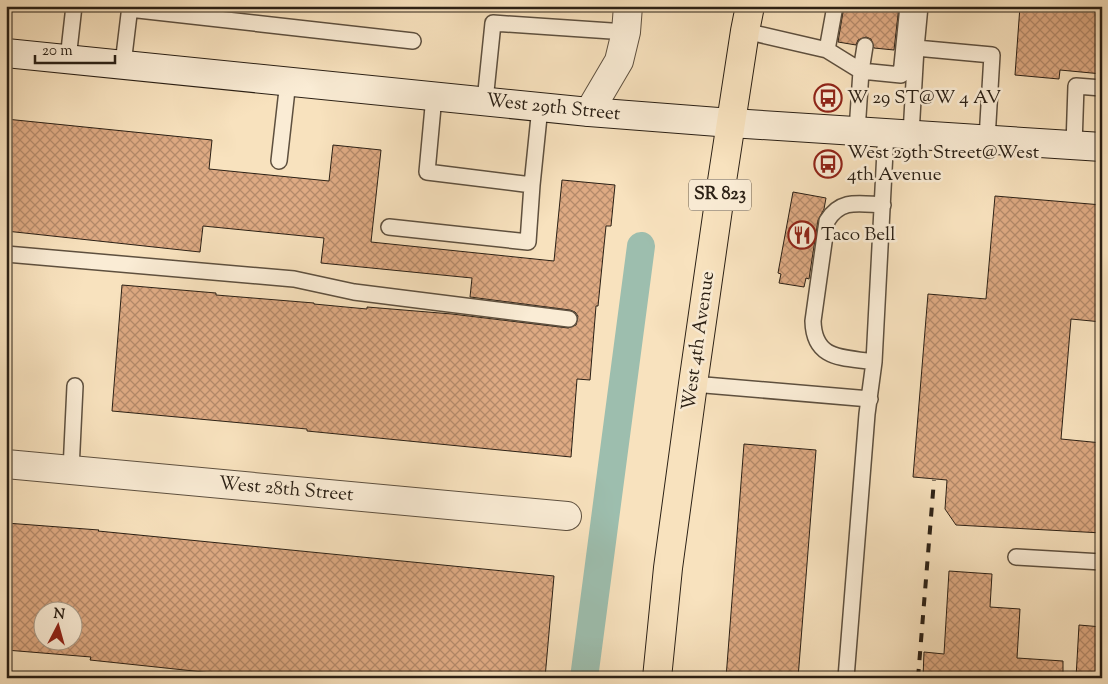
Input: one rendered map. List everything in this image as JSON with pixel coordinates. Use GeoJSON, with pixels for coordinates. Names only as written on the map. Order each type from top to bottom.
{"type":"FeatureCollection","features":[{"type":"Feature","properties":{"kind":"main road","name":"West 4th Avenue"},"geometry":{"type":"LineString","coordinates":[[657,678],[668,568],[747,19]]}},
{"type":"Feature","properties":{"kind":"street"},"geometry":{"type":"LineString","coordinates":[[589,112],[619,61],[627,19]]}},
{"type":"Feature","properties":{"kind":"street","name":"West 29th Street"},"geometry":{"type":"LineString","coordinates":[[6,53],[589,112],[731,124],[857,130],[1102,147]]}},
{"type":"Feature","properties":{"kind":"street","name":"West 28th Street"},"geometry":{"type":"LineString","coordinates":[[6,464],[567,516]]}},
{"type":"Feature","properties":{"kind":"lane"},"geometry":{"type":"LineString","coordinates":[[68,59],[74,6]]}},
{"type":"Feature","properties":{"kind":"lane"},"geometry":{"type":"LineString","coordinates":[[827,50],[835,6]]}},
{"type":"Feature","properties":{"kind":"lane"},"geometry":{"type":"LineString","coordinates":[[747,19],[827,50],[861,71],[901,75],[908,6]]}},
{"type":"Feature","properties":{"kind":"lane"},"geometry":{"type":"LineString","coordinates":[[846,678],[874,362],[883,205],[916,48],[920,6]]}},
{"type":"Feature","properties":{"kind":"lane"},"geometry":{"type":"LineString","coordinates":[[123,64],[130,8],[413,41]]}},
{"type":"Feature","properties":{"kind":"lane"},"geometry":{"type":"LineString","coordinates":[[486,101],[493,23],[627,19]]}},
{"type":"Feature","properties":{"kind":"lane"},"geometry":{"type":"LineString","coordinates":[[857,130],[861,71],[865,46]]}},
{"type":"Feature","properties":{"kind":"lane"},"geometry":{"type":"LineString","coordinates":[[916,48],[992,55],[987,139]]}},
{"type":"Feature","properties":{"kind":"lane"},"geometry":{"type":"LineString","coordinates":[[279,161],[288,81]]}},
{"type":"Feature","properties":{"kind":"lane"},"geometry":{"type":"LineString","coordinates":[[1074,145],[1076,86],[1102,88]]}},
{"type":"Feature","properties":{"kind":"lane"},"geometry":{"type":"LineString","coordinates":[[434,96],[427,172],[532,185]]}},
{"type":"Feature","properties":{"kind":"lane"},"geometry":{"type":"LineString","coordinates":[[389,227],[528,242],[540,107]]}},
{"type":"Feature","properties":{"kind":"lane"},"geometry":{"type":"LineString","coordinates":[[874,362],[830,355],[820,346],[813,332],[813,321],[827,221],[838,207],[847,204],[883,205]]}},
{"type":"Feature","properties":{"kind":"lane"},"geometry":{"type":"LineString","coordinates":[[6,254],[294,279],[354,292],[570,319]]}},
{"type":"Feature","properties":{"kind":"lane"},"geometry":{"type":"LineString","coordinates":[[694,384],[870,399]]}},
{"type":"Feature","properties":{"kind":"lane"},"geometry":{"type":"LineString","coordinates":[[71,470],[74,386]]}},
{"type":"Feature","properties":{"kind":"lane"},"geometry":{"type":"LineString","coordinates":[[1016,557],[1102,562]]}},
{"type":"Feature","properties":{"kind":"building"},"geometry":{"type":"Polygon","coordinates":[[[844,6],[899,6],[894,50],[874,48],[871,39],[866,37],[858,40],[856,45],[838,42],[844,6]]]}},
{"type":"Feature","properties":{"kind":"building"},"geometry":{"type":"Polygon","coordinates":[[[1020,6],[1102,6],[1102,74],[1060,70],[1059,79],[1015,75],[1020,6]]]}},
{"type":"Feature","properties":{"kind":"building"},"geometry":{"type":"Polygon","coordinates":[[[6,119],[212,140],[209,169],[329,181],[333,145],[381,150],[371,242],[554,261],[562,180],[615,185],[611,226],[606,226],[598,306],[596,306],[590,380],[577,379],[571,457],[307,431],[307,429],[112,411],[122,285],[367,309],[367,307],[452,314],[568,328],[576,325],[578,316],[570,310],[470,297],[472,278],[321,263],[324,238],[203,226],[200,252],[6,231],[6,119]]]}},
{"type":"Feature","properties":{"kind":"building","name":"Taco Bell"},"geometry":{"type":"Polygon","coordinates":[[[793,192],[826,198],[824,209],[818,220],[809,279],[806,278],[804,287],[779,283],[781,274],[778,273],[793,192]]]}},
{"type":"Feature","properties":{"kind":"building"},"geometry":{"type":"Polygon","coordinates":[[[995,196],[1102,205],[1102,322],[1071,319],[1061,439],[1102,443],[1102,533],[956,525],[945,509],[947,480],[913,477],[928,294],[986,299],[995,196]]]}},
{"type":"Feature","properties":{"kind":"building"},"geometry":{"type":"Polygon","coordinates":[[[744,444],[816,450],[798,678],[726,678],[744,444]]]}},
{"type":"Feature","properties":{"kind":"building"},"geometry":{"type":"Polygon","coordinates":[[[6,523],[99,530],[554,576],[545,678],[260,678],[90,660],[91,657],[6,650],[6,523]]]}},
{"type":"Feature","properties":{"kind":"building"},"geometry":{"type":"Polygon","coordinates":[[[949,571],[992,574],[990,607],[1020,609],[1017,658],[1063,661],[1063,678],[923,678],[924,652],[944,654],[949,571]]]}},
{"type":"Feature","properties":{"kind":"building"},"geometry":{"type":"Polygon","coordinates":[[[1079,625],[1102,627],[1102,678],[1076,678],[1079,625]]]}},
{"type":"Feature","properties":{"kind":"waterway"},"geometry":{"type":"LineString","coordinates":[[584,678],[641,246]]}},
{"type":"Feature","properties":{"kind":"railway"},"geometry":{"type":"LineString","coordinates":[[918,678],[934,480]]}},
{"type":"Feature","properties":{"kind":"place","name":"W 29 ST@W 4 AV"},"geometry":{"type":"Point","coordinates":[828,98]}},
{"type":"Feature","properties":{"kind":"place","name":"West 29th Street@West 4th Avenue"},"geometry":{"type":"Point","coordinates":[828,164]}},
{"type":"Feature","properties":{"kind":"place","name":"Taco Bell"},"geometry":{"type":"Point","coordinates":[802,235]}}]}
